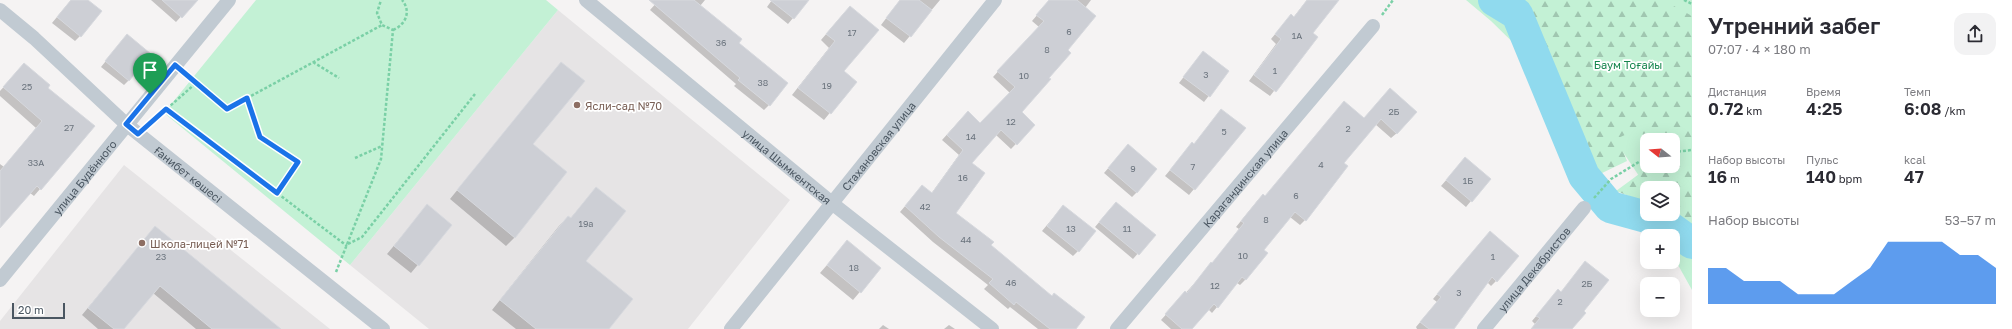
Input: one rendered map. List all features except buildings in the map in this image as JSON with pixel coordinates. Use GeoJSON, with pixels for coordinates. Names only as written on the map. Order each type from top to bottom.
{"type":"FeatureCollection","features":[{"type":"Feature","properties":{"kind":"street","name":"улица Будённого"},"geometry":{"type":"LineString","coordinates":[[0,280],[126,124],[229,0]]}},
{"type":"Feature","properties":{"kind":"street","name":"Стахановская улица"},"geometry":{"type":"LineString","coordinates":[[732,329],[995,0]]}},
{"type":"Feature","properties":{"kind":"street","name":"улица Шымкентская"},"geometry":{"type":"LineString","coordinates":[[592,2],[833,204],[992,329]]}},
{"type":"Feature","properties":{"kind":"street","name":"Ғанибет көшесі"},"geometry":{"type":"LineString","coordinates":[[0,10],[34,38],[138,134],[384,329]]}},
{"type":"Feature","properties":{"kind":"street","name":"Карагандинская улица"},"geometry":{"type":"LineString","coordinates":[[1117,329],[1373,26]]}},
{"type":"Feature","properties":{"kind":"street","name":"улица Декабристов"},"geometry":{"type":"LineString","coordinates":[[1484,329],[1584,208]]}},
{"type":"Feature","properties":{"kind":"path"},"geometry":{"type":"LineString","coordinates":[[381,0],[377,13],[382,25],[393,30],[400,27],[406,19],[407,9],[404,0]]}},
{"type":"Feature","properties":{"kind":"path"},"geometry":{"type":"LineString","coordinates":[[1684,0],[1692,4]]}},
{"type":"Feature","properties":{"kind":"path"},"geometry":{"type":"LineString","coordinates":[[175,65],[227,109],[382,25]]}},
{"type":"Feature","properties":{"kind":"path"},"geometry":{"type":"LineString","coordinates":[[331,287],[381,160],[393,30]]}},
{"type":"Feature","properties":{"kind":"path"},"geometry":{"type":"LineString","coordinates":[[313,62],[339,78]]}},
{"type":"Feature","properties":{"kind":"path"},"geometry":{"type":"LineString","coordinates":[[138,134],[196,83]]}},
{"type":"Feature","properties":{"kind":"path"},"geometry":{"type":"LineString","coordinates":[[347,245],[362,237],[475,94]]}},
{"type":"Feature","properties":{"kind":"path"},"geometry":{"type":"LineString","coordinates":[[247,98],[260,137],[298,162],[277,193]]}},
{"type":"Feature","properties":{"kind":"path"},"geometry":{"type":"LineString","coordinates":[[166,109],[347,245]]}},
{"type":"Feature","properties":{"kind":"path"},"geometry":{"type":"LineString","coordinates":[[355,158],[382,146]]}},
{"type":"Feature","properties":{"kind":"path"},"geometry":{"type":"LineString","coordinates":[[1680,151],[1692,150]]}},
{"type":"Feature","properties":{"kind":"path"},"geometry":{"type":"LineString","coordinates":[[1584,208],[1611,179],[1640,161]]}},
{"type":"Feature","properties":{"kind":"shaded area","name":"Ясли-сад №70"},"geometry":{"type":"Polygon","coordinates":[[[558,10],[790,200],[688,329],[429,329],[350,265],[558,10]]]}},
{"type":"Feature","properties":{"kind":"shaded area","name":"Школа-лицей №71"},"geometry":{"type":"Polygon","coordinates":[[[124,165],[330,329],[0,329],[0,321],[124,165]]]}},
{"type":"Feature","properties":{"kind":"green space"},"geometry":{"type":"Polygon","coordinates":[[[256,0],[546,0],[558,10],[350,265],[164,113],[256,0]]]}},
{"type":"Feature","properties":{"kind":"green space","name":"Баум Тоғайы"},"geometry":{"type":"Polygon","coordinates":[[[1466,0],[1692,0],[1692,290],[1680,269],[1680,229],[1663,229],[1660,221],[1680,221],[1680,181],[1642,181],[1619,146],[1491,21],[1466,0]]]}},
{"type":"Feature","properties":{"kind":"green space","name":"Баум Тоғайы"},"geometry":{"type":"Polygon","coordinates":[[[1522,0],[1663,0],[1692,16],[1692,141],[1680,144],[1680,133],[1642,133],[1641,128],[1618,138],[1627,161],[1600,174],[1589,162],[1529,4],[1522,0]]]}},
{"type":"Feature","properties":{"kind":"green space"},"geometry":{"type":"Polygon","coordinates":[[[1692,157],[1692,227],[1680,219],[1680,181],[1640,181],[1640,200],[1616,191],[1640,173],[1680,173],[1680,159],[1692,157]]]}},
{"type":"Feature","properties":{"kind":"waterway"},"geometry":{"type":"LineString","coordinates":[[1494,0],[1517,14],[1584,176],[1610,207],[1661,221],[1692,243]]}},
{"type":"Feature","properties":{"kind":"place","name":"Ясли-сад №70"},"geometry":{"type":"Point","coordinates":[577,105]}},
{"type":"Feature","properties":{"kind":"place","name":"Школа-лицей №71"},"geometry":{"type":"Point","coordinates":[142,243]}},
{"type":"Feature","properties":{"kind":"route"},"geometry":{"type":"LineString","coordinates":[[175,65],[227,109],[247,98],[260,137],[298,162],[277,193],[166,109],[138,134],[126,124],[150,94],[175,65]]}}]}
